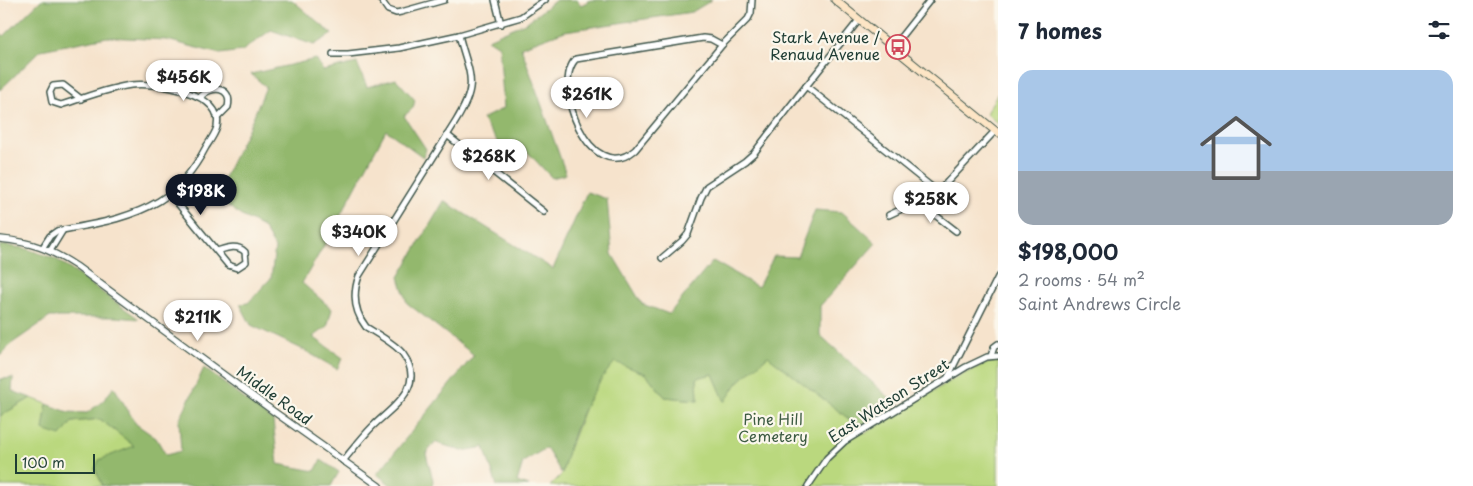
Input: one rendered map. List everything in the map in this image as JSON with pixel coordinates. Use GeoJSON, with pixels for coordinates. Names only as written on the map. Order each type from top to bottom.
{"type":"FeatureCollection","features":[{"type":"Feature","properties":{"kind":"main road"},"geometry":{"type":"LineString","coordinates":[[835,0],[996,132]]}},
{"type":"Feature","properties":{"kind":"street"},"geometry":{"type":"LineString","coordinates":[[381,0],[388,10],[396,13],[444,0]]}},
{"type":"Feature","properties":{"kind":"street"},"geometry":{"type":"LineString","coordinates":[[495,0],[501,24]]}},
{"type":"Feature","properties":{"kind":"street"},"geometry":{"type":"LineString","coordinates":[[333,54],[399,48],[459,35],[501,24],[526,14],[545,0]]}},
{"type":"Feature","properties":{"kind":"street"},"geometry":{"type":"LineString","coordinates":[[722,45],[711,39],[703,38],[654,48],[576,59],[569,70],[568,82],[573,110],[586,141],[598,152],[610,157],[618,158],[630,154],[722,45],[748,19],[751,14],[752,0]]}},
{"type":"Feature","properties":{"kind":"street"},"geometry":{"type":"LineString","coordinates":[[892,48],[930,0]]}},
{"type":"Feature","properties":{"kind":"street"},"geometry":{"type":"LineString","coordinates":[[662,258],[682,242],[688,234],[700,198],[707,186],[749,158],[859,20]]}},
{"type":"Feature","properties":{"kind":"street"},"geometry":{"type":"LineString","coordinates":[[343,460],[369,430],[403,399],[411,379],[409,366],[403,354],[366,327],[362,321],[354,300],[355,288],[359,276],[466,103],[471,89],[470,75],[459,35]]}},
{"type":"Feature","properties":{"kind":"street"},"geometry":{"type":"LineString","coordinates":[[43,247],[53,233],[117,220],[152,205],[170,194],[188,176],[216,130],[217,118],[212,108],[200,97],[156,85],[138,84],[122,86],[81,99],[58,105],[50,99],[50,92],[56,85],[63,85],[81,99]]}},
{"type":"Feature","properties":{"kind":"street"},"geometry":{"type":"LineString","coordinates":[[806,86],[938,192]]}},
{"type":"Feature","properties":{"kind":"street"},"geometry":{"type":"LineString","coordinates":[[200,97],[215,88],[226,93],[229,98],[228,107],[217,118]]}},
{"type":"Feature","properties":{"kind":"street"},"geometry":{"type":"LineString","coordinates":[[888,215],[938,192],[996,132]]}},
{"type":"Feature","properties":{"kind":"street"},"geometry":{"type":"LineString","coordinates":[[447,135],[544,212]]}},
{"type":"Feature","properties":{"kind":"street"},"geometry":{"type":"LineString","coordinates":[[170,194],[217,251],[231,267],[241,267],[246,262],[245,252],[240,248],[231,247],[217,251]]}},
{"type":"Feature","properties":{"kind":"street"},"geometry":{"type":"LineString","coordinates":[[920,201],[956,231]]}},
{"type":"Feature","properties":{"kind":"street"},"geometry":{"type":"LineString","coordinates":[[50,251],[64,230]]}},
{"type":"Feature","properties":{"kind":"street","name":"Middle Road"},"geometry":{"type":"LineString","coordinates":[[0,238],[43,247],[83,270],[258,400],[379,486]]}},
{"type":"Feature","properties":{"kind":"street"},"geometry":{"type":"LineString","coordinates":[[947,379],[998,277]]}},
{"type":"Feature","properties":{"kind":"street"},"geometry":{"type":"LineString","coordinates":[[991,356],[994,347],[998,344]]}},
{"type":"Feature","properties":{"kind":"street","name":"East Watson Street"},"geometry":{"type":"LineString","coordinates":[[808,486],[827,458],[845,441],[966,367],[991,356],[998,356]]}},
{"type":"Feature","properties":{"kind":"green space"},"geometry":{"type":"Polygon","coordinates":[[[41,0],[292,0],[332,34],[314,45],[271,30],[242,51],[220,54],[167,40],[107,37],[41,50],[0,90],[0,32],[4,36],[41,0]]]}},
{"type":"Feature","properties":{"kind":"green space"},"geometry":{"type":"Polygon","coordinates":[[[556,0],[577,0],[581,5],[591,0],[712,0],[692,12],[565,31],[521,47],[566,174],[552,178],[522,146],[498,142],[482,119],[504,108],[499,46],[488,39],[527,22],[556,0]]]}},
{"type":"Feature","properties":{"kind":"green space"},"geometry":{"type":"Polygon","coordinates":[[[316,59],[323,71],[357,63],[367,87],[396,79],[415,100],[413,108],[404,116],[426,149],[423,157],[386,130],[329,237],[302,283],[332,309],[327,327],[313,337],[343,358],[337,369],[304,350],[251,325],[240,304],[248,303],[271,278],[275,248],[263,227],[240,215],[215,196],[250,125],[266,87],[251,74],[316,59]]]}},
{"type":"Feature","properties":{"kind":"green space"},"geometry":{"type":"Polygon","coordinates":[[[998,93],[998,124],[986,113],[998,93]]]}},
{"type":"Feature","properties":{"kind":"green space"},"geometry":{"type":"Polygon","coordinates":[[[587,192],[607,199],[612,254],[642,304],[669,314],[713,261],[758,287],[774,256],[797,257],[815,210],[842,212],[876,243],[820,306],[820,335],[896,404],[859,427],[768,356],[738,382],[725,402],[713,374],[697,378],[698,400],[665,397],[646,374],[615,362],[596,387],[581,415],[570,444],[562,474],[546,448],[523,462],[517,482],[529,486],[497,486],[484,447],[462,451],[435,442],[426,454],[433,480],[432,486],[392,486],[377,474],[474,355],[407,303],[399,277],[444,201],[553,269],[587,192]]]}},
{"type":"Feature","properties":{"kind":"green space"},"geometry":{"type":"Polygon","coordinates":[[[0,245],[24,248],[56,259],[139,319],[50,317],[11,344],[0,356],[0,245]]]}},
{"type":"Feature","properties":{"kind":"green space","name":"Pine Hill Cemetery"},"geometry":{"type":"Polygon","coordinates":[[[768,356],[828,401],[865,433],[953,379],[988,363],[998,361],[998,486],[550,486],[562,474],[566,457],[585,407],[604,374],[615,361],[646,374],[665,397],[698,400],[697,377],[713,374],[725,401],[738,382],[768,356]]]}},
{"type":"Feature","properties":{"kind":"green space"},"geometry":{"type":"Polygon","coordinates":[[[204,368],[273,421],[278,464],[315,471],[321,460],[339,472],[331,486],[103,486],[95,469],[99,460],[134,446],[100,419],[72,422],[61,436],[43,430],[47,404],[68,412],[87,413],[103,401],[114,387],[136,424],[156,438],[166,455],[181,451],[179,421],[204,368]]]}},
{"type":"Feature","properties":{"kind":"green space"},"geometry":{"type":"Polygon","coordinates":[[[13,378],[12,391],[31,398],[0,416],[0,379],[13,378]]]}},
{"type":"Feature","properties":{"kind":"green space"},"geometry":{"type":"Polygon","coordinates":[[[31,398],[47,404],[43,430],[72,422],[100,419],[134,446],[95,469],[103,486],[0,486],[0,416],[31,398]]]}},
{"type":"Feature","properties":{"kind":"place","name":"Stark Avenue / Renaud Avenue"},"geometry":{"type":"Point","coordinates":[898,47]}}]}
